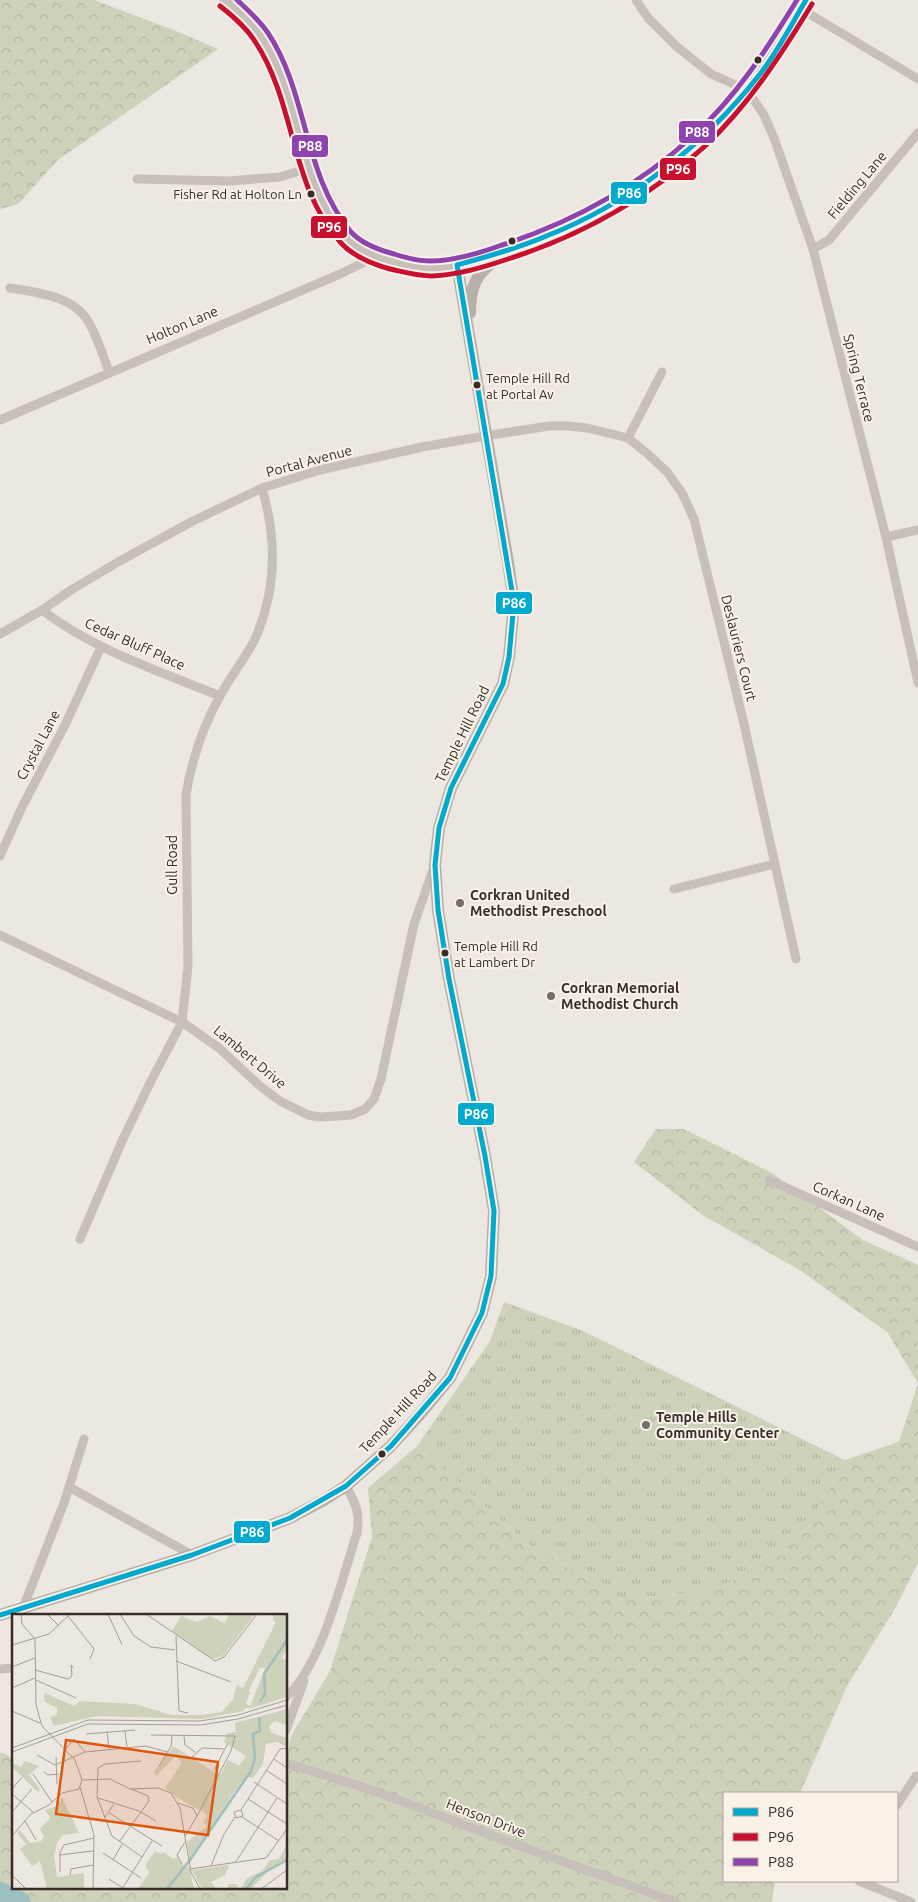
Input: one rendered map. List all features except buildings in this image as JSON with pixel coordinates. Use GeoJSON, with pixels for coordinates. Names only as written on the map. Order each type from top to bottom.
{"type":"FeatureCollection","features":[{"type":"Feature","properties":{"kind":"main road"},"geometry":{"type":"LineString","coordinates":[[457,265],[536,242],[576,224],[637,190],[672,164],[723,118],[747,90],[760,74],[803,4]]}},
{"type":"Feature","properties":{"kind":"main road"},"geometry":{"type":"LineString","coordinates":[[470,338],[470,302],[476,278],[504,252]]}},
{"type":"Feature","properties":{"kind":"main road","name":"Temple Hill Road"},"geometry":{"type":"LineString","coordinates":[[0,1615],[192,1556],[290,1518],[346,1486],[391,1446],[450,1378],[482,1313],[491,1276],[494,1211],[438,910],[435,865],[439,828],[452,788],[503,684],[512,635],[514,603],[457,265]]}},
{"type":"Feature","properties":{"kind":"street"},"geometry":{"type":"LineString","coordinates":[[224,0],[242,16],[265,42],[282,82],[322,202],[348,239],[375,257],[417,268],[457,265]]}},
{"type":"Feature","properties":{"kind":"street"},"geometry":{"type":"LineString","coordinates":[[636,0],[648,18],[676,46],[711,74],[747,90]]}},
{"type":"Feature","properties":{"kind":"street"},"geometry":{"type":"LineString","coordinates":[[803,4],[918,79]]}},
{"type":"Feature","properties":{"kind":"street","name":"Spring Terrace"},"geometry":{"type":"LineString","coordinates":[[747,90],[764,115],[774,138],[814,249],[886,537],[918,683]]}},
{"type":"Feature","properties":{"kind":"street","name":"Fielding Lane"},"geometry":{"type":"LineString","coordinates":[[814,249],[829,240],[918,134]]}},
{"type":"Feature","properties":{"kind":"street"},"geometry":{"type":"LineString","coordinates":[[137,179],[229,182],[280,177],[310,168]]}},
{"type":"Feature","properties":{"kind":"street","name":"Holton Lane"},"geometry":{"type":"LineString","coordinates":[[0,420],[340,274],[375,257]]}},
{"type":"Feature","properties":{"kind":"street"},"geometry":{"type":"LineString","coordinates":[[10,288],[52,297],[74,307],[87,320],[109,372]]}},
{"type":"Feature","properties":{"kind":"street"},"geometry":{"type":"LineString","coordinates":[[628,438],[662,372]]}},
{"type":"Feature","properties":{"kind":"street","name":"Portal Avenue"},"geometry":{"type":"LineString","coordinates":[[0,634],[118,562],[191,522],[282,480],[422,447],[549,426],[587,428],[628,438]]}},
{"type":"Feature","properties":{"kind":"street","name":"Deslauriers Court"},"geometry":{"type":"LineString","coordinates":[[628,438],[650,455],[667,472],[682,493],[694,519],[744,724],[796,959]]}},
{"type":"Feature","properties":{"kind":"street","name":"Gull Road"},"geometry":{"type":"LineString","coordinates":[[80,1239],[123,1139],[151,1080],[182,1022],[186,1000],[188,967],[186,794],[190,770],[202,735],[220,696],[253,641],[263,618],[274,554],[270,514],[262,488]]}},
{"type":"Feature","properties":{"kind":"street"},"geometry":{"type":"LineString","coordinates":[[886,537],[918,530]]}},
{"type":"Feature","properties":{"kind":"street","name":"Cedar Bluff Place"},"geometry":{"type":"LineString","coordinates":[[42,610],[75,633],[101,647],[220,696]]}},
{"type":"Feature","properties":{"kind":"street","name":"Crystal Lane"},"geometry":{"type":"LineString","coordinates":[[0,856],[35,780],[66,725],[101,647]]}},
{"type":"Feature","properties":{"kind":"street"},"geometry":{"type":"LineString","coordinates":[[674,889],[775,864]]}},
{"type":"Feature","properties":{"kind":"street","name":"Lambert Drive"},"geometry":{"type":"LineString","coordinates":[[0,935],[182,1022],[219,1048],[260,1086],[280,1101],[301,1112],[320,1117],[351,1115],[365,1109],[374,1099],[381,1079],[414,924],[428,879],[435,865]]}},
{"type":"Feature","properties":{"kind":"street","name":"Corkan Lane"},"geometry":{"type":"LineString","coordinates":[[769,1180],[918,1247]]}},
{"type":"Feature","properties":{"kind":"street"},"geometry":{"type":"LineString","coordinates":[[24,1608],[69,1487],[84,1439]]}},
{"type":"Feature","properties":{"kind":"street"},"geometry":{"type":"LineString","coordinates":[[288,1725],[327,1625],[357,1533],[359,1518],[356,1505],[346,1486]]}},
{"type":"Feature","properties":{"kind":"street"},"geometry":{"type":"LineString","coordinates":[[69,1487],[192,1556]]}},
{"type":"Feature","properties":{"kind":"street"},"geometry":{"type":"LineString","coordinates":[[288,1695],[308,1672]]}},
{"type":"Feature","properties":{"kind":"street","name":"Henson Drive"},"geometry":{"type":"LineString","coordinates":[[288,1764],[375,1791],[514,1844],[676,1902]]}},
{"type":"Feature","properties":{"kind":"street"},"geometry":{"type":"LineString","coordinates":[[898,1803],[916,1776]]}},
{"type":"Feature","properties":{"kind":"street"},"geometry":{"type":"LineString","coordinates":[[861,1882],[911,1902]]}},
{"type":"Feature","properties":{"kind":"green space"},"geometry":{"type":"Polygon","coordinates":[[[0,0],[94,0],[218,49],[58,160],[18,204],[0,209],[0,0]]]}},
{"type":"Feature","properties":{"kind":"green space"},"geometry":{"type":"Polygon","coordinates":[[[656,1129],[684,1129],[772,1173],[863,1240],[918,1265],[918,1383],[887,1332],[798,1269],[704,1216],[634,1162],[656,1129]]]}},
{"type":"Feature","properties":{"kind":"green space"},"geometry":{"type":"Polygon","coordinates":[[[504,1302],[581,1330],[845,1460],[807,1529],[716,1591],[622,1599],[528,1544],[417,1446],[490,1341],[504,1302]]]}},
{"type":"Feature","properties":{"kind":"green space"},"geometry":{"type":"Polygon","coordinates":[[[918,1383],[918,1563],[896,1607],[847,1686],[800,1792],[723,1792],[723,1882],[775,1882],[772,1902],[21,1902],[0,1893],[0,1753],[4,1753],[12,1759],[12,1890],[288,1890],[288,1752],[291,1736],[330,1671],[372,1537],[368,1488],[417,1446],[528,1544],[622,1599],[716,1591],[807,1529],[845,1460],[899,1442],[918,1383]]]}},
{"type":"Feature","properties":{"kind":"waterway"},"geometry":{"type":"LineString","coordinates":[[0,1892],[21,1902]]}},
{"type":"Feature","properties":{"kind":"transit line","name":"P88"},"geometry":{"type":"LineString","coordinates":[[237,0],[265,28],[281,56],[291,81],[323,185],[335,210],[351,232],[360,240],[377,248],[408,258],[430,261],[449,260],[476,254],[528,236],[604,201],[650,171],[709,121],[737,89],[797,0]]}},
{"type":"Feature","properties":{"kind":"transit line","name":"P86"},"geometry":{"type":"LineString","coordinates":[[0,1615],[192,1555],[290,1518],[346,1486],[391,1446],[450,1378],[482,1313],[491,1276],[494,1211],[485,1156],[449,979],[438,910],[435,865],[439,828],[451,788],[503,684],[509,657],[514,603],[457,265],[523,245],[575,223],[606,208],[663,170],[715,125],[760,74],[773,56],[806,0]]}},
{"type":"Feature","properties":{"kind":"transit line","name":"P96"},"geometry":{"type":"LineString","coordinates":[[220,6],[249,32],[269,67],[279,92],[302,171],[312,197],[324,221],[341,243],[357,256],[377,265],[411,274],[432,276],[480,268],[535,250],[612,214],[659,183],[704,147],[735,115],[776,61],[812,4]]}},
{"type":"Feature","properties":{"kind":"place","name":"Fisher Rd at Holton Ln"},"geometry":{"type":"Point","coordinates":[311,194]}},
{"type":"Feature","properties":{"kind":"place","name":"Temple Hill Rd at Portal Av"},"geometry":{"type":"Point","coordinates":[477,385]}},
{"type":"Feature","properties":{"kind":"place","name":"Corkran United Methodist Preschool"},"geometry":{"type":"Point","coordinates":[460,903]}},
{"type":"Feature","properties":{"kind":"place","name":"Temple Hill Rd at Lambert Dr"},"geometry":{"type":"Point","coordinates":[445,953]}},
{"type":"Feature","properties":{"kind":"place","name":"Corkran Memorial Methodist Church"},"geometry":{"type":"Point","coordinates":[551,996]}},
{"type":"Feature","properties":{"kind":"place","name":"Temple Hills Community Center"},"geometry":{"type":"Point","coordinates":[646,1425]}}]}
